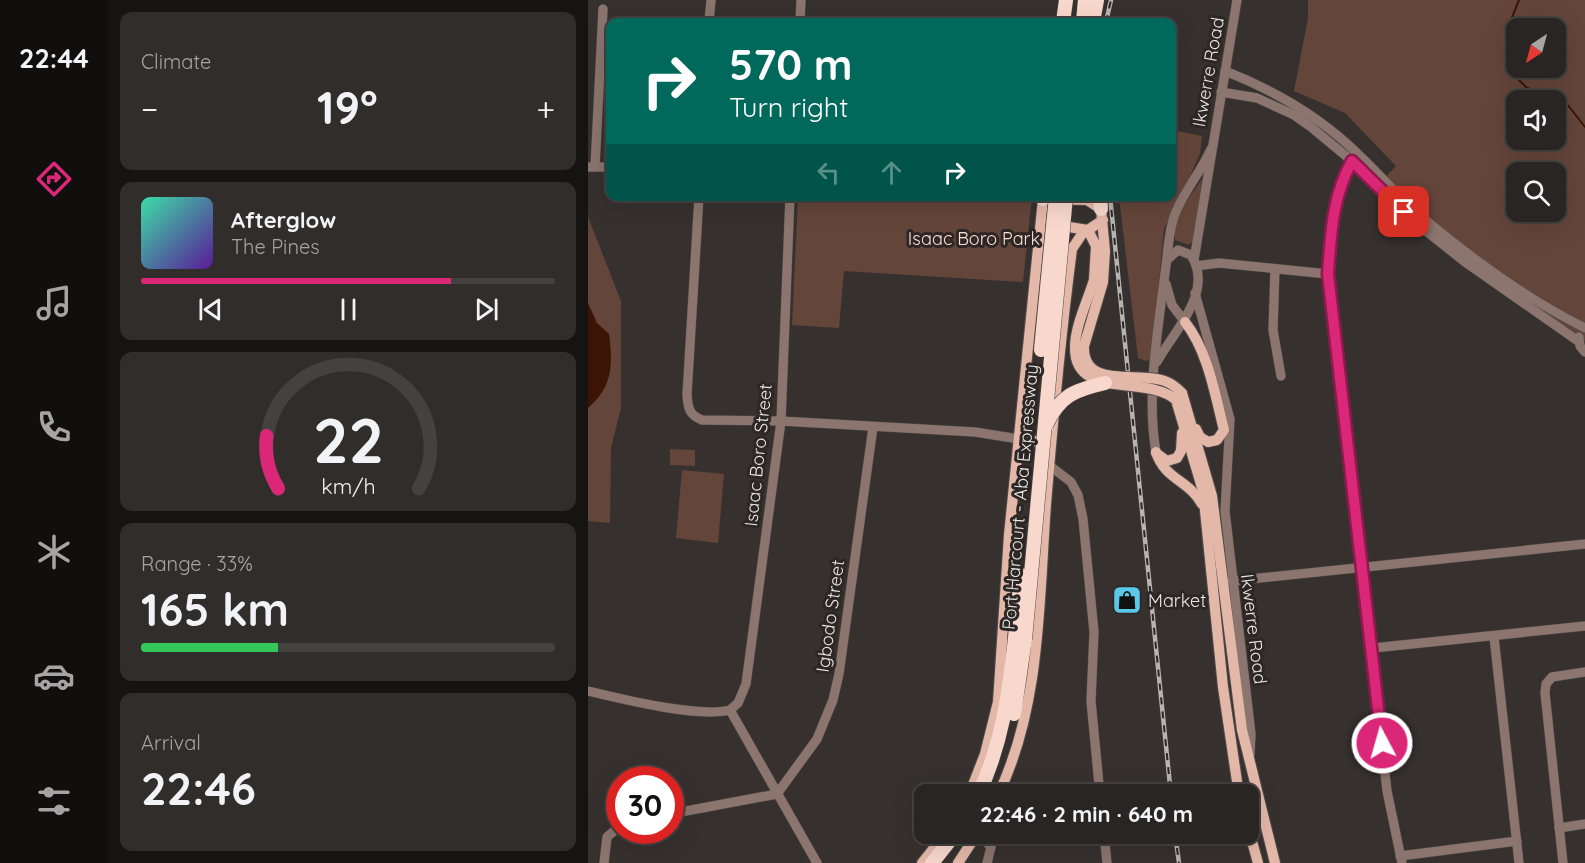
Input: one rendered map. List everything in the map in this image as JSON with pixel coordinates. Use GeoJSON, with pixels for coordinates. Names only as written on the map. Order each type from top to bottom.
{"type":"FeatureCollection","features":[{"type":"Feature","properties":{"kind":"highway"},"geometry":{"type":"LineString","coordinates":[[1064,18],[1066,0]]}},
{"type":"Feature","properties":{"kind":"highway"},"geometry":{"type":"LineString","coordinates":[[1074,18],[1076,0]]}},
{"type":"Feature","properties":{"kind":"highway"},"geometry":{"type":"LineString","coordinates":[[1083,18],[1085,0]]}},
{"type":"Feature","properties":{"kind":"highway"},"geometry":{"type":"LineString","coordinates":[[1094,18],[1097,0]]}},
{"type":"Feature","properties":{"kind":"highway","name":"Port Harcourt - Aba Expressway"},"geometry":{"type":"LineString","coordinates":[[991,784],[1008,739],[1019,692],[1020,639],[1047,201]]}},
{"type":"Feature","properties":{"kind":"highway","name":"Port Harcourt - Aba Expressway"},"geometry":{"type":"LineString","coordinates":[[982,784],[994,754],[1008,705],[1020,639],[1047,439],[1066,201]]}},
{"type":"Feature","properties":{"kind":"highway"},"geometry":{"type":"LineString","coordinates":[[1047,439],[1060,401],[1083,388],[1105,383]]}},
{"type":"Feature","properties":{"kind":"highway"},"geometry":{"type":"LineString","coordinates":[[932,863],[947,844]]}},
{"type":"Feature","properties":{"kind":"highway"},"geometry":{"type":"LineString","coordinates":[[945,863],[958,844]]}},
{"type":"Feature","properties":{"kind":"main road"},"geometry":{"type":"LineString","coordinates":[[973,784],[985,754],[998,702],[1009,535],[1042,220],[1046,201]]}},
{"type":"Feature","properties":{"kind":"main road"},"geometry":{"type":"LineString","coordinates":[[1003,784],[1014,758],[1030,685],[1050,466],[1047,439],[1072,249],[1088,230],[1096,227],[1102,208]]}},
{"type":"Feature","properties":{"kind":"main road"},"geometry":{"type":"LineString","coordinates":[[1102,208],[1105,251],[1083,356],[1087,365],[1103,375],[1167,382],[1179,396],[1212,496],[1236,650],[1235,686],[1242,730],[1250,754]]}},
{"type":"Feature","properties":{"kind":"main road"},"geometry":{"type":"LineString","coordinates":[[1042,220],[1050,224],[1088,230]]}},
{"type":"Feature","properties":{"kind":"main road"},"geometry":{"type":"LineString","coordinates":[[1088,230],[1096,246],[1098,281],[1075,348],[1084,374],[1105,383],[1160,388],[1179,396]]}},
{"type":"Feature","properties":{"kind":"main road"},"geometry":{"type":"LineString","coordinates":[[1185,322],[1194,334],[1202,352],[1224,430],[1217,440],[1208,442],[1200,437],[1187,417]]}},
{"type":"Feature","properties":{"kind":"main road"},"geometry":{"type":"LineString","coordinates":[[1156,452],[1167,461],[1177,458],[1181,451],[1187,417]]}},
{"type":"Feature","properties":{"kind":"main road","name":"Ikwerre Road"},"geometry":{"type":"LineString","coordinates":[[1187,417],[1190,455],[1203,491],[1223,687],[1237,784]]}},
{"type":"Feature","properties":{"kind":"main road"},"geometry":{"type":"LineString","coordinates":[[1019,439],[1047,439]]}},
{"type":"Feature","properties":{"kind":"main road"},"geometry":{"type":"LineString","coordinates":[[1156,452],[1166,473],[1193,490],[1205,510]]}},
{"type":"Feature","properties":{"kind":"main road"},"geometry":{"type":"LineString","coordinates":[[1223,687],[1235,686]]}},
{"type":"Feature","properties":{"kind":"main road","name":"Ikwerre Road"},"geometry":{"type":"LineString","coordinates":[[1250,754],[1259,805],[1275,863]]}},
{"type":"Feature","properties":{"kind":"main road"},"geometry":{"type":"LineString","coordinates":[[922,863],[937,844]]}},
{"type":"Feature","properties":{"kind":"main road"},"geometry":{"type":"LineString","coordinates":[[959,863],[971,844]]}},
{"type":"Feature","properties":{"kind":"main road"},"geometry":{"type":"LineString","coordinates":[[1253,844],[1258,863]]}},
{"type":"Feature","properties":{"kind":"street"},"geometry":{"type":"LineString","coordinates":[[709,18],[711,0]]}},
{"type":"Feature","properties":{"kind":"street"},"geometry":{"type":"LineString","coordinates":[[800,18],[801,0]]}},
{"type":"Feature","properties":{"kind":"street","name":"Ikwerre Road"},"geometry":{"type":"LineString","coordinates":[[1237,0],[1211,149],[1195,263],[1196,293],[1230,419],[1225,511],[1236,650],[1251,734],[1250,754]]}},
{"type":"Feature","properties":{"kind":"street"},"geometry":{"type":"LineString","coordinates":[[592,167],[603,9]]}},
{"type":"Feature","properties":{"kind":"street"},"geometry":{"type":"LineString","coordinates":[[1225,71],[1283,97],[1317,119],[1359,154],[1422,216],[1462,248],[1525,293],[1585,328],[1578,340]]}},
{"type":"Feature","properties":{"kind":"street"},"geometry":{"type":"LineString","coordinates":[[1221,92],[1257,98],[1294,115],[1352,161],[1416,223],[1465,262],[1520,301],[1569,331],[1585,352]]}},
{"type":"Feature","properties":{"kind":"street","name":"Ikwerre Road"},"geometry":{"type":"LineString","coordinates":[[1156,452],[1153,404],[1158,316],[1175,213],[1211,149]]}},
{"type":"Feature","properties":{"kind":"street"},"geometry":{"type":"LineString","coordinates":[[1352,161],[1340,183],[1336,198],[1328,274],[1373,648],[1387,791],[1401,859],[1517,841]]}},
{"type":"Feature","properties":{"kind":"street"},"geometry":{"type":"LineString","coordinates":[[699,201],[688,409],[693,417],[702,420],[975,432],[1019,439]]}},
{"type":"Feature","properties":{"kind":"street","name":"Isaac Boro Street"},"geometry":{"type":"LineString","coordinates":[[730,710],[738,703],[746,684],[781,422],[790,201]]}},
{"type":"Feature","properties":{"kind":"street"},"geometry":{"type":"LineString","coordinates":[[1196,246],[1201,255],[1219,263]]}},
{"type":"Feature","properties":{"kind":"street"},"geometry":{"type":"LineString","coordinates":[[1167,260],[1172,254],[1182,249],[1195,263],[1219,263],[1328,274]]}},
{"type":"Feature","properties":{"kind":"street"},"geometry":{"type":"LineString","coordinates":[[1275,269],[1273,330],[1281,376]]}},
{"type":"Feature","properties":{"kind":"street"},"geometry":{"type":"LineString","coordinates":[[1165,276],[1172,305],[1185,322]]}},
{"type":"Feature","properties":{"kind":"street","name":"Ikwerre Road"},"geometry":{"type":"LineString","coordinates":[[1156,364],[1185,322],[1196,293]]}},
{"type":"Feature","properties":{"kind":"street","name":"Igbodo Street"},"geometry":{"type":"LineString","coordinates":[[777,794],[817,739],[833,700],[841,664],[873,427]]}},
{"type":"Feature","properties":{"kind":"street"},"geometry":{"type":"LineString","coordinates":[[1050,466],[1071,482],[1078,495],[1083,519],[1094,632],[1090,701],[1099,784]]}},
{"type":"Feature","properties":{"kind":"street"},"geometry":{"type":"LineString","coordinates":[[1231,580],[1585,544]]}},
{"type":"Feature","properties":{"kind":"street"},"geometry":{"type":"LineString","coordinates":[[1373,648],[1585,626]]}},
{"type":"Feature","properties":{"kind":"street"},"geometry":{"type":"LineString","coordinates":[[1494,637],[1520,863]]}},
{"type":"Feature","properties":{"kind":"street"},"geometry":{"type":"LineString","coordinates":[[1563,863],[1545,693],[1546,684],[1552,677],[1585,672]]}},
{"type":"Feature","properties":{"kind":"street"},"geometry":{"type":"LineString","coordinates":[[588,691],[646,703],[711,712],[730,710],[817,863]]}},
{"type":"Feature","properties":{"kind":"street"},"geometry":{"type":"LineString","coordinates":[[684,811],[777,794]]}},
{"type":"Feature","properties":{"kind":"street"},"geometry":{"type":"LineString","coordinates":[[1559,828],[1585,824]]}},
{"type":"Feature","properties":{"kind":"street"},"geometry":{"type":"LineString","coordinates":[[604,863],[606,844]]}},
{"type":"Feature","properties":{"kind":"street"},"geometry":{"type":"LineString","coordinates":[[987,863],[991,847],[988,844]]}},
{"type":"Feature","properties":{"kind":"street"},"geometry":{"type":"LineString","coordinates":[[1105,844],[1107,863]]}},
{"type":"Feature","properties":{"kind":"green space"},"geometry":{"type":"Polygon","coordinates":[[[1308,0],[1585,0],[1585,341],[1574,336],[1377,186],[1396,166],[1345,113],[1294,91],[1308,18],[1308,0]]]}},
{"type":"Feature","properties":{"kind":"green space"},"geometry":{"type":"Polygon","coordinates":[[[1176,131],[1202,136],[1200,153],[1164,229],[1152,358],[1147,361],[1138,358],[1119,201],[1176,201],[1176,131]]]}},
{"type":"Feature","properties":{"kind":"green space"},"geometry":{"type":"Polygon","coordinates":[[[1202,179],[1194,240],[1189,245],[1175,240],[1175,224],[1181,209],[1202,179]]]}},
{"type":"Feature","properties":{"kind":"green space","name":"Isaac Boro Park"},"geometry":{"type":"Polygon","coordinates":[[[798,201],[1032,201],[1023,282],[844,271],[839,328],[792,325],[798,201]]]}},
{"type":"Feature","properties":{"kind":"green space"},"geometry":{"type":"Polygon","coordinates":[[[588,217],[621,301],[621,408],[611,448],[610,523],[588,521],[588,217]]]}},
{"type":"Feature","properties":{"kind":"green space"},"geometry":{"type":"Polygon","coordinates":[[[670,449],[695,450],[695,466],[670,465],[670,449]]]}},
{"type":"Feature","properties":{"kind":"green space"},"geometry":{"type":"Polygon","coordinates":[[[682,470],[724,474],[718,543],[676,538],[682,470]]]}},
{"type":"Feature","properties":{"kind":"shaded area"},"geometry":{"type":"Polygon","coordinates":[[[588,303],[597,323],[609,334],[611,365],[607,383],[588,408],[588,303]]]}},
{"type":"Feature","properties":{"kind":"waterway"},"geometry":{"type":"LineString","coordinates":[[1519,0],[1507,30],[1505,59],[1512,73],[1527,88],[1552,95],[1567,104],[1585,127]]}},
{"type":"Feature","properties":{"kind":"railway"},"geometry":{"type":"LineString","coordinates":[[1107,18],[1111,0]]}},
{"type":"Feature","properties":{"kind":"railway"},"geometry":{"type":"LineString","coordinates":[[1111,201],[1170,784]]}},
{"type":"Feature","properties":{"kind":"railway"},"geometry":{"type":"LineString","coordinates":[[1176,844],[1179,863]]}},
{"type":"Feature","properties":{"kind":"place","name":"Market"},"geometry":{"type":"Point","coordinates":[1127,600]}},
{"type":"Feature","properties":{"kind":"route"},"geometry":{"type":"LineString","coordinates":[[1382,743],[1373,648],[1328,274],[1336,198],[1340,183],[1352,161],[1404,212]]}}]}
